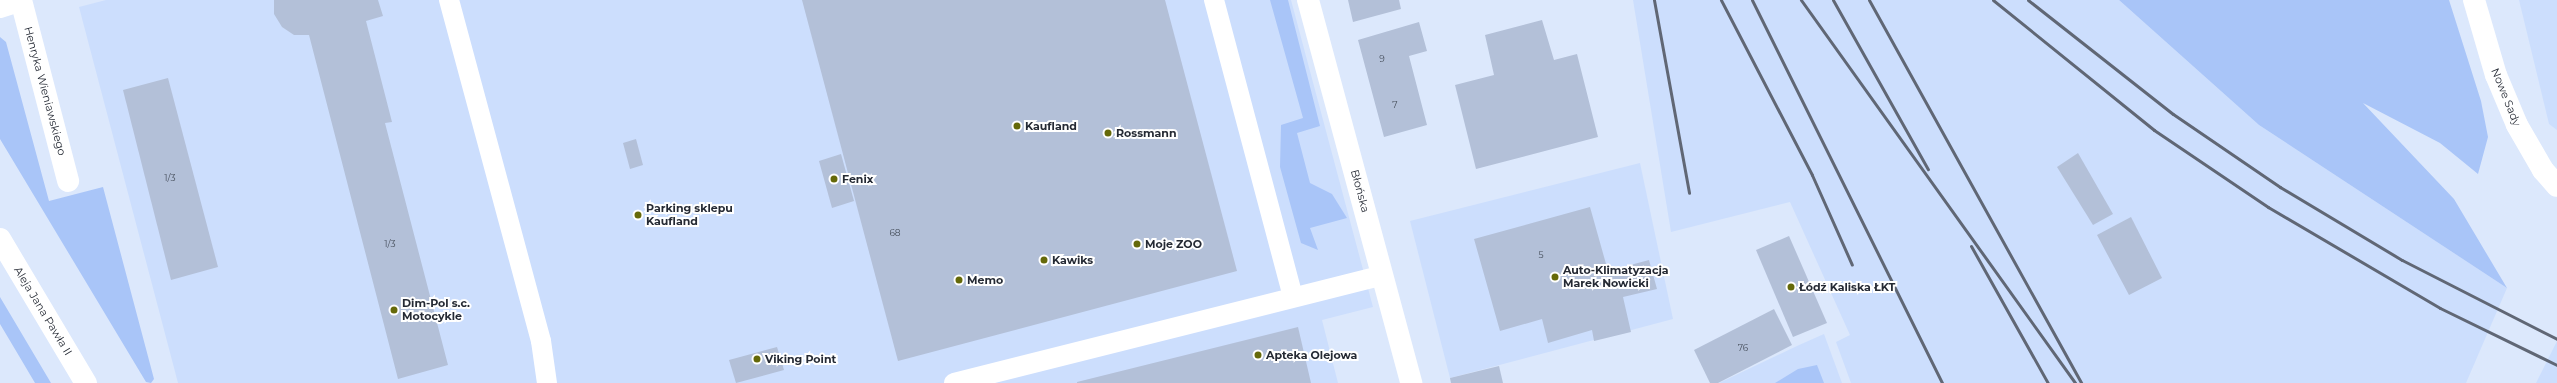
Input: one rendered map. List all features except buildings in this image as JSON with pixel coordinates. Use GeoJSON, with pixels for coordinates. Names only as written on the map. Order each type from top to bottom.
{"type":"FeatureCollection","features":[{"type":"Feature","properties":{"kind":"street","name":"Henryka Wieniawskiego"},"geometry":{"type":"LineString","coordinates":[[0,7],[21,0],[68,181]]}},
{"type":"Feature","properties":{"kind":"street","name":"Błońska"},"geometry":{"type":"LineString","coordinates":[[1308,0],[1411,383]]}},
{"type":"Feature","properties":{"kind":"street","name":"Nowe Sady"},"geometry":{"type":"LineString","coordinates":[[2474,0],[2496,75],[2517,125],[2543,170],[2557,186]]}},
{"type":"Feature","properties":{"kind":"street","name":"Aleja Jana Pawła II"},"geometry":{"type":"LineString","coordinates":[[0,238],[86,383]]}},
{"type":"Feature","properties":{"kind":"lane"},"geometry":{"type":"LineString","coordinates":[[449,0],[541,341],[547,383]]}},
{"type":"Feature","properties":{"kind":"lane"},"geometry":{"type":"LineString","coordinates":[[1214,0],[1293,296]]}},
{"type":"Feature","properties":{"kind":"lane"},"geometry":{"type":"LineString","coordinates":[[954,383],[1293,296],[1383,275]]}},
{"type":"Feature","properties":{"kind":"shaded area"},"geometry":{"type":"Polygon","coordinates":[[[106,0],[1291,0],[1373,307],[1322,320],[1338,383],[178,383],[79,7],[106,0]]]}},
{"type":"Feature","properties":{"kind":"shaded area"},"geometry":{"type":"Polygon","coordinates":[[[1270,0],[1288,0],[1320,126],[1297,133],[1310,183],[1332,194],[1347,218],[1310,228],[1318,250],[1301,243],[1280,167],[1281,125],[1303,118],[1270,0]]]}},
{"type":"Feature","properties":{"kind":"shaded area"},"geometry":{"type":"Polygon","coordinates":[[[1633,0],[2119,0],[2259,125],[2507,288],[2466,383],[1851,383],[1836,342],[1850,335],[1790,202],[1671,232],[1633,0]]]}},
{"type":"Feature","properties":{"kind":"shaded area"},"geometry":{"type":"Polygon","coordinates":[[[2119,0],[2449,0],[2481,101],[2488,137],[2478,174],[2440,143],[2363,103],[2454,199],[2507,288],[2259,125],[2119,0]]]}},
{"type":"Feature","properties":{"kind":"shaded area"},"geometry":{"type":"Polygon","coordinates":[[[2519,0],[2557,0],[2557,130],[2549,124],[2519,0]]]}},
{"type":"Feature","properties":{"kind":"shaded area"},"geometry":{"type":"Polygon","coordinates":[[[0,37],[6,42],[49,201],[103,187],[154,379],[151,383],[146,382],[0,139],[0,37]]]}},
{"type":"Feature","properties":{"kind":"shaded area"},"geometry":{"type":"Polygon","coordinates":[[[1640,163],[1673,319],[1450,378],[1410,221],[1640,163]]]}},
{"type":"Feature","properties":{"kind":"shaded area"},"geometry":{"type":"Polygon","coordinates":[[[0,297],[51,383],[35,383],[0,324],[0,297]]]}},
{"type":"Feature","properties":{"kind":"shaded area"},"geometry":{"type":"Polygon","coordinates":[[[1824,334],[1842,383],[1719,383],[1797,346],[1824,334]]]}},
{"type":"Feature","properties":{"kind":"shaded area"},"geometry":{"type":"Polygon","coordinates":[[[2557,341],[2557,383],[2536,383],[2557,341]]]}},
{"type":"Feature","properties":{"kind":"shaded area"},"geometry":{"type":"Polygon","coordinates":[[[1817,365],[1824,383],[1775,383],[1798,369],[1817,365]]]}},
{"type":"Feature","properties":{"kind":"railway"},"geometry":{"type":"LineString","coordinates":[[1654,0],[1689,193]]}},
{"type":"Feature","properties":{"kind":"railway"},"geometry":{"type":"LineString","coordinates":[[1721,0],[1812,175],[1852,265]]}},
{"type":"Feature","properties":{"kind":"railway"},"geometry":{"type":"LineString","coordinates":[[1752,0],[1942,383]]}},
{"type":"Feature","properties":{"kind":"railway"},"geometry":{"type":"LineString","coordinates":[[1801,0],[2075,383]]}},
{"type":"Feature","properties":{"kind":"railway"},"geometry":{"type":"LineString","coordinates":[[1833,0],[1928,169]]}},
{"type":"Feature","properties":{"kind":"railway"},"geometry":{"type":"LineString","coordinates":[[1869,0],[2081,383]]}},
{"type":"Feature","properties":{"kind":"railway"},"geometry":{"type":"LineString","coordinates":[[1993,0],[2154,130],[2268,207],[2440,308],[2557,365]]}},
{"type":"Feature","properties":{"kind":"railway"},"geometry":{"type":"LineString","coordinates":[[2028,0],[2173,114],[2280,187],[2402,260],[2557,339]]}},
{"type":"Feature","properties":{"kind":"railway"},"geometry":{"type":"LineString","coordinates":[[1971,246],[2048,383]]}},
{"type":"Feature","properties":{"kind":"place","name":"Kaufland"},"geometry":{"type":"Point","coordinates":[1017,126]}},
{"type":"Feature","properties":{"kind":"place","name":"Rossmann"},"geometry":{"type":"Point","coordinates":[1108,133]}},
{"type":"Feature","properties":{"kind":"place","name":"Fenix"},"geometry":{"type":"Point","coordinates":[834,179]}},
{"type":"Feature","properties":{"kind":"place","name":"Parking sklepu Kaufland"},"geometry":{"type":"Point","coordinates":[638,215]}},
{"type":"Feature","properties":{"kind":"place","name":"Moje ZOO"},"geometry":{"type":"Point","coordinates":[1137,244]}},
{"type":"Feature","properties":{"kind":"place","name":"Kawiks"},"geometry":{"type":"Point","coordinates":[1044,260]}},
{"type":"Feature","properties":{"kind":"place","name":"Auto-Klimatyzacja Marek Nowicki"},"geometry":{"type":"Point","coordinates":[1555,277]}},
{"type":"Feature","properties":{"kind":"place","name":"Memo"},"geometry":{"type":"Point","coordinates":[959,280]}},
{"type":"Feature","properties":{"kind":"place","name":"Łódź Kaliska ŁKT"},"geometry":{"type":"Point","coordinates":[1791,287]}},
{"type":"Feature","properties":{"kind":"place","name":"Dim-Pol s.c. Motocykle"},"geometry":{"type":"Point","coordinates":[394,310]}},
{"type":"Feature","properties":{"kind":"place","name":"Apteka Olejowa"},"geometry":{"type":"Point","coordinates":[1258,355]}},
{"type":"Feature","properties":{"kind":"place","name":"Viking Point"},"geometry":{"type":"Point","coordinates":[757,359]}}]}
